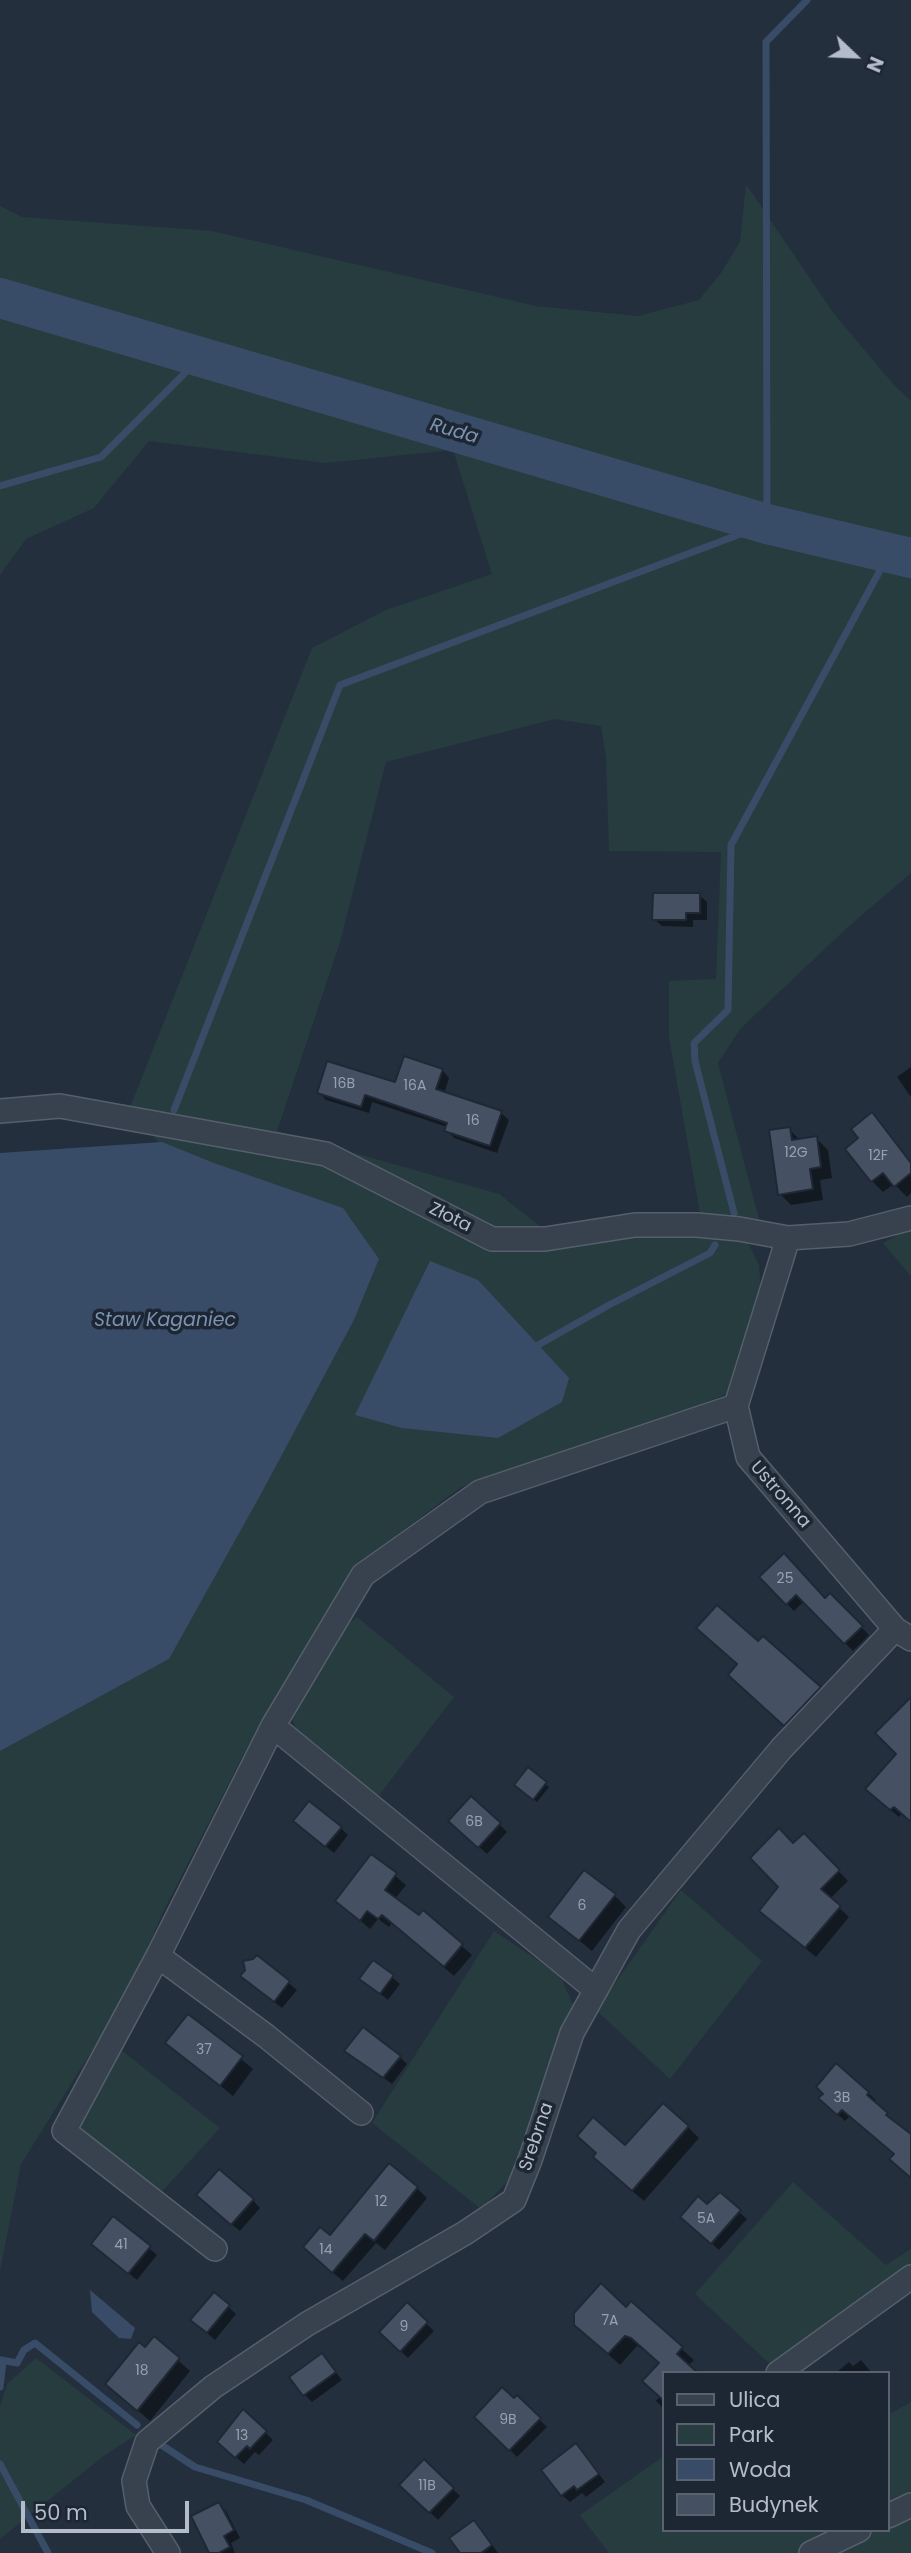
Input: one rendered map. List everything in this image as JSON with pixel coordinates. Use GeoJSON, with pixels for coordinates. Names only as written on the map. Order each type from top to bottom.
{"type":"FeatureCollection","features":[{"type":"Feature","properties":{"kind":"street","name":"Złota"},"geometry":{"type":"LineString","coordinates":[[0,1111],[60,1106],[326,1154],[492,1239],[545,1239],[635,1225],[697,1225],[788,1238],[849,1234],[911,1218]]}},
{"type":"Feature","properties":{"kind":"street"},"geometry":{"type":"LineString","coordinates":[[215,2249],[64,2131],[158,1956],[273,1726],[363,1575],[480,1492],[736,1406],[788,1238]]}},
{"type":"Feature","properties":{"kind":"street","name":"Ustronna"},"geometry":{"type":"LineString","coordinates":[[736,1406],[748,1457],[903,1634]]}},
{"type":"Feature","properties":{"kind":"street","name":"Srebrna"},"geometry":{"type":"LineString","coordinates":[[168,2553],[138,2506],[134,2481],[147,2442],[213,2387],[307,2324],[465,2233],[514,2200],[572,2033],[629,1930],[782,1748],[903,1634]]}},
{"type":"Feature","properties":{"kind":"street"},"geometry":{"type":"LineString","coordinates":[[273,1726],[596,1990]]}},
{"type":"Feature","properties":{"kind":"street"},"geometry":{"type":"LineString","coordinates":[[158,1956],[266,2036],[361,2113]]}},
{"type":"Feature","properties":{"kind":"street"},"geometry":{"type":"LineString","coordinates":[[781,2371],[911,2277]]}},
{"type":"Feature","properties":{"kind":"street"},"geometry":{"type":"LineString","coordinates":[[890,2515],[911,2505]]}},
{"type":"Feature","properties":{"kind":"street"},"geometry":{"type":"LineString","coordinates":[[811,2553],[855,2532]]}},
{"type":"Feature","properties":{"kind":"green space"},"geometry":{"type":"Polygon","coordinates":[[[746,184],[834,314],[911,401],[911,873],[847,928],[741,1028],[718,1063],[760,1223],[701,1219],[669,1037],[669,981],[716,979],[721,852],[609,851],[606,758],[601,726],[555,719],[386,762],[340,942],[277,1131],[499,1194],[545,1230],[692,1232],[747,1241],[759,1265],[761,1293],[750,1320],[738,1374],[727,1394],[656,1423],[461,1487],[362,1561],[244,1754],[162,1914],[133,1985],[21,2164],[0,2271],[0,1751],[169,1659],[354,1320],[379,1259],[161,1145],[129,1110],[312,648],[386,610],[492,574],[453,450],[326,463],[149,441],[94,508],[26,539],[0,575],[0,206],[22,217],[212,231],[536,306],[638,316],[699,300],[721,273],[740,242],[746,184]]]}},
{"type":"Feature","properties":{"kind":"green space"},"geometry":{"type":"Polygon","coordinates":[[[911,1227],[911,1276],[883,1243],[911,1227]]]}},
{"type":"Feature","properties":{"kind":"green space"},"geometry":{"type":"Polygon","coordinates":[[[357,1617],[454,1697],[374,1802],[298,1738],[291,1713],[348,1624],[357,1617]]]}},
{"type":"Feature","properties":{"kind":"green space"},"geometry":{"type":"Polygon","coordinates":[[[681,1890],[762,1961],[670,2079],[596,2010],[681,1890]]]}},
{"type":"Feature","properties":{"kind":"green space"},"geometry":{"type":"Polygon","coordinates":[[[494,1931],[560,1975],[575,2009],[508,2181],[481,2209],[372,2123],[494,1931]]]}},
{"type":"Feature","properties":{"kind":"green space"},"geometry":{"type":"Polygon","coordinates":[[[121,2050],[220,2128],[157,2197],[85,2137],[77,2123],[121,2050]]]}},
{"type":"Feature","properties":{"kind":"green space"},"geometry":{"type":"Polygon","coordinates":[[[793,2182],[886,2265],[911,2249],[911,2265],[771,2365],[695,2294],[793,2182]]]}},
{"type":"Feature","properties":{"kind":"green space"},"geometry":{"type":"Polygon","coordinates":[[[36,2358],[136,2435],[105,2455],[0,2539],[0,2407],[7,2384],[36,2358]]]}},
{"type":"Feature","properties":{"kind":"green space"},"geometry":{"type":"Polygon","coordinates":[[[911,2402],[911,2553],[609,2553],[580,2515],[662,2457],[662,2532],[890,2532],[890,2414],[911,2402]]]}},
{"type":"Feature","properties":{"kind":"water","name":"Staw Kaganiec"},"geometry":{"type":"Polygon","coordinates":[[[162,1142],[343,1208],[379,1259],[354,1320],[169,1659],[0,1751],[0,1153],[162,1142]]]}},
{"type":"Feature","properties":{"kind":"water"},"geometry":{"type":"Polygon","coordinates":[[[430,1261],[478,1280],[569,1378],[562,1402],[498,1438],[402,1428],[355,1415],[430,1261]]]}},
{"type":"Feature","properties":{"kind":"water"},"geometry":{"type":"Polygon","coordinates":[[[90,2290],[135,2328],[131,2339],[119,2338],[92,2312],[90,2290]]]}},
{"type":"Feature","properties":{"kind":"building"},"geometry":{"type":"Polygon","coordinates":[[[653,893],[700,893],[700,913],[686,913],[686,920],[652,920],[653,893]]]}},
{"type":"Feature","properties":{"kind":"building"},"geometry":{"type":"Polygon","coordinates":[[[404,1056],[443,1069],[436,1089],[502,1111],[490,1146],[444,1131],[447,1123],[365,1095],[361,1107],[317,1093],[327,1061],[395,1082],[404,1056]]]}},
{"type":"Feature","properties":{"kind":"building"},"geometry":{"type":"Polygon","coordinates":[[[872,1112],[911,1163],[911,1173],[894,1187],[883,1173],[871,1182],[845,1149],[858,1138],[851,1129],[872,1112]]]}},
{"type":"Feature","properties":{"kind":"building"},"geometry":{"type":"Polygon","coordinates":[[[790,1127],[792,1140],[817,1136],[821,1167],[810,1169],[813,1189],[778,1195],[769,1130],[790,1127]]]}},
{"type":"Feature","properties":{"kind":"building"},"geometry":{"type":"Polygon","coordinates":[[[784,1553],[825,1598],[830,1593],[863,1626],[844,1644],[796,1595],[786,1605],[759,1577],[784,1553]]]}},
{"type":"Feature","properties":{"kind":"building"},"geometry":{"type":"Polygon","coordinates":[[[717,1605],[758,1641],[763,1636],[821,1687],[784,1726],[728,1675],[737,1664],[696,1628],[717,1605]]]}},
{"type":"Feature","properties":{"kind":"building"},"geometry":{"type":"Polygon","coordinates":[[[911,1697],[911,1822],[894,1807],[890,1810],[865,1789],[896,1754],[875,1733],[911,1697]]]}},
{"type":"Feature","properties":{"kind":"building"},"geometry":{"type":"Polygon","coordinates":[[[528,1767],[547,1782],[533,1800],[514,1785],[528,1767]]]}},
{"type":"Feature","properties":{"kind":"building"},"geometry":{"type":"Polygon","coordinates":[[[471,1796],[501,1823],[478,1848],[448,1821],[471,1796]]]}},
{"type":"Feature","properties":{"kind":"building"},"geometry":{"type":"Polygon","coordinates":[[[309,1801],[342,1827],[325,1847],[293,1821],[309,1801]]]}},
{"type":"Feature","properties":{"kind":"building"},"geometry":{"type":"Polygon","coordinates":[[[779,1828],[793,1843],[804,1833],[840,1870],[821,1889],[841,1906],[805,1948],[759,1911],[778,1887],[750,1858],[779,1828]]]}},
{"type":"Feature","properties":{"kind":"building"},"geometry":{"type":"Polygon","coordinates":[[[371,1854],[397,1873],[385,1890],[419,1915],[423,1910],[463,1944],[444,1967],[382,1915],[378,1919],[367,1911],[360,1921],[335,1901],[371,1854]]]}},
{"type":"Feature","properties":{"kind":"building"},"geometry":{"type":"Polygon","coordinates":[[[584,1870],[616,1894],[579,1941],[548,1917],[584,1870]]]}},
{"type":"Feature","properties":{"kind":"building"},"geometry":{"type":"Polygon","coordinates":[[[257,1955],[290,1981],[274,2002],[240,1976],[245,1970],[243,1961],[253,1959],[257,1955]]]}},
{"type":"Feature","properties":{"kind":"building"},"geometry":{"type":"Polygon","coordinates":[[[373,1960],[394,1975],[380,1994],[359,1979],[373,1960]]]}},
{"type":"Feature","properties":{"kind":"building"},"geometry":{"type":"Polygon","coordinates":[[[188,2014],[243,2056],[220,2086],[165,2043],[188,2014]]]}},
{"type":"Feature","properties":{"kind":"building"},"geometry":{"type":"Polygon","coordinates":[[[363,2027],[401,2056],[383,2078],[344,2051],[363,2027]]]}},
{"type":"Feature","properties":{"kind":"building"},"geometry":{"type":"Polygon","coordinates":[[[836,2063],[869,2092],[867,2095],[888,2113],[886,2115],[911,2134],[911,2178],[889,2159],[894,2154],[842,2110],[837,2115],[818,2098],[823,2094],[816,2087],[836,2063]]]}},
{"type":"Feature","properties":{"kind":"building"},"geometry":{"type":"Polygon","coordinates":[[[663,2103],[689,2126],[632,2191],[593,2157],[596,2153],[577,2136],[593,2117],[625,2145],[663,2103]]]}},
{"type":"Feature","properties":{"kind":"building"},"geometry":{"type":"Polygon","coordinates":[[[389,2163],[418,2187],[374,2241],[365,2234],[332,2273],[303,2247],[320,2227],[330,2235],[389,2163]]]}},
{"type":"Feature","properties":{"kind":"building"},"geometry":{"type":"Polygon","coordinates":[[[219,2169],[254,2199],[231,2225],[196,2195],[219,2169]]]}},
{"type":"Feature","properties":{"kind":"building"},"geometry":{"type":"Polygon","coordinates":[[[720,2192],[741,2210],[711,2244],[680,2217],[698,2196],[707,2204],[720,2192]]]}},
{"type":"Feature","properties":{"kind":"building"},"geometry":{"type":"Polygon","coordinates":[[[113,2216],[151,2246],[128,2274],[91,2244],[113,2216]]]}},
{"type":"Feature","properties":{"kind":"building"},"geometry":{"type":"Polygon","coordinates":[[[601,2283],[626,2307],[631,2301],[683,2347],[677,2354],[696,2371],[662,2371],[662,2399],[642,2381],[659,2363],[631,2338],[625,2336],[608,2354],[574,2325],[574,2313],[601,2283]]]}},
{"type":"Feature","properties":{"kind":"building"},"geometry":{"type":"Polygon","coordinates":[[[214,2292],[230,2305],[207,2333],[190,2320],[214,2292]]]}},
{"type":"Feature","properties":{"kind":"building"},"geometry":{"type":"Polygon","coordinates":[[[407,2302],[428,2322],[400,2352],[379,2332],[407,2302]]]}},
{"type":"Feature","properties":{"kind":"building"},"geometry":{"type":"Polygon","coordinates":[[[154,2336],[180,2358],[137,2411],[105,2384],[139,2342],[145,2347],[154,2336]]]}},
{"type":"Feature","properties":{"kind":"building"},"geometry":{"type":"Polygon","coordinates":[[[322,2353],[336,2372],[303,2396],[289,2377],[322,2353]]]}},
{"type":"Feature","properties":{"kind":"building"},"geometry":{"type":"Polygon","coordinates":[[[502,2387],[514,2398],[517,2395],[541,2418],[509,2451],[474,2417],[502,2387]]]}},
{"type":"Feature","properties":{"kind":"building"},"geometry":{"type":"Polygon","coordinates":[[[243,2409],[267,2431],[250,2449],[247,2446],[235,2458],[217,2442],[243,2409]]]}},
{"type":"Feature","properties":{"kind":"building"},"geometry":{"type":"Polygon","coordinates":[[[576,2443],[599,2474],[577,2490],[574,2486],[561,2496],[541,2470],[576,2443]]]}},
{"type":"Feature","properties":{"kind":"building"},"geometry":{"type":"Polygon","coordinates":[[[424,2459],[454,2488],[429,2513],[399,2485],[424,2459]]]}},
{"type":"Feature","properties":{"kind":"building"},"geometry":{"type":"Polygon","coordinates":[[[219,2502],[234,2530],[224,2536],[230,2547],[219,2553],[209,2553],[191,2516],[219,2502]]]}},
{"type":"Feature","properties":{"kind":"building"},"geometry":{"type":"Polygon","coordinates":[[[474,2520],[492,2545],[481,2553],[460,2553],[449,2538],[474,2520]]]}},
{"type":"Feature","properties":{"kind":"waterway"},"geometry":{"type":"LineString","coordinates":[[174,1110],[340,685],[767,524],[766,42],[807,0]]}},
{"type":"Feature","properties":{"kind":"waterway","name":"Ruda"},"geometry":{"type":"LineString","coordinates":[[0,298],[767,524],[911,558]]}},
{"type":"Feature","properties":{"kind":"waterway"},"geometry":{"type":"LineString","coordinates":[[0,486],[101,457],[201,357]]}},
{"type":"Feature","properties":{"kind":"waterway"},"geometry":{"type":"LineString","coordinates":[[734,1213],[695,1061],[694,1043],[728,1010],[731,845],[890,552]]}},
{"type":"Feature","properties":{"kind":"waterway"},"geometry":{"type":"LineString","coordinates":[[538,1345],[710,1253],[715,1245]]}},
{"type":"Feature","properties":{"kind":"waterway"},"geometry":{"type":"LineString","coordinates":[[1,2360],[17,2363],[24,2350],[35,2343],[137,2425]]}},
{"type":"Feature","properties":{"kind":"waterway"},"geometry":{"type":"LineString","coordinates":[[0,2387],[3,2361]]}},
{"type":"Feature","properties":{"kind":"waterway"},"geometry":{"type":"LineString","coordinates":[[160,2444],[195,2467],[306,2500],[432,2553]]}},
{"type":"Feature","properties":{"kind":"waterway"},"geometry":{"type":"LineString","coordinates":[[0,2464],[48,2553]]}}]}
